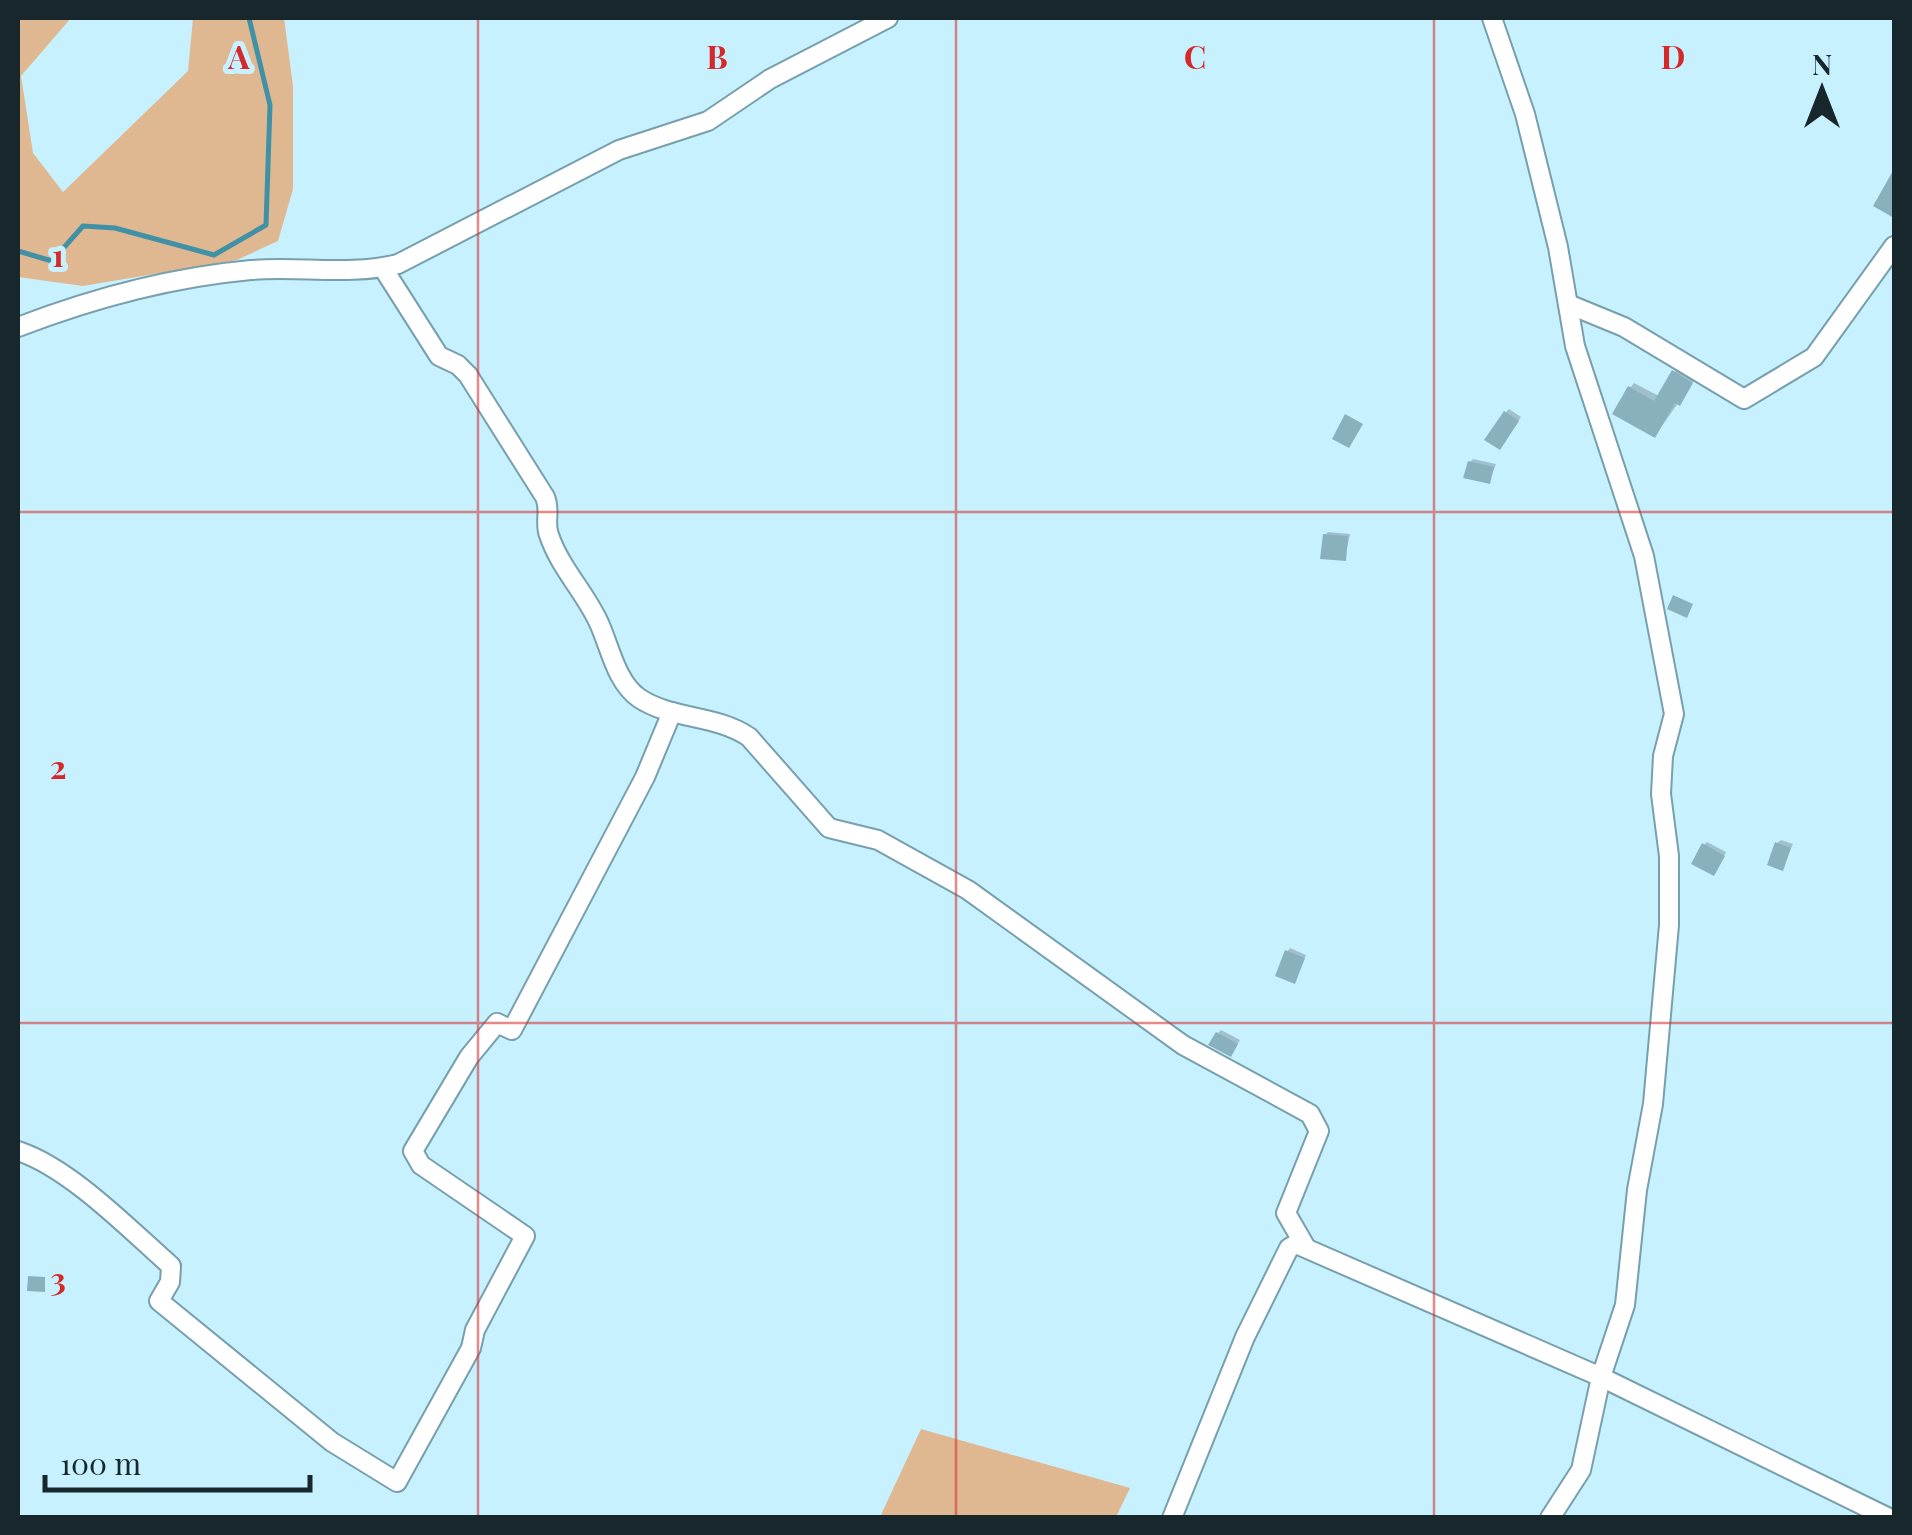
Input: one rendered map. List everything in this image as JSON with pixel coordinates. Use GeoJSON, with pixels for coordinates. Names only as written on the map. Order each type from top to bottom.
{"type":"FeatureCollection","features":[{"type":"Feature","properties":{"kind":"street"},"geometry":{"type":"LineString","coordinates":[[18,328],[82,306],[212,275],[282,268],[382,268],[420,255],[619,150],[708,121],[770,80],[888,18]]}},
{"type":"Feature","properties":{"kind":"street"},"geometry":{"type":"LineString","coordinates":[[1492,18],[1526,114],[1568,304],[1602,434],[1644,556],[1674,714],[1663,756],[1661,794],[1669,856],[1669,925],[1652,1104],[1637,1190],[1625,1306],[1601,1378],[1582,1470],[1550,1518]]}},
{"type":"Feature","properties":{"kind":"street"},"geometry":{"type":"LineString","coordinates":[[1568,304],[1624,327],[1744,399],[1814,357],[1894,246]]}},
{"type":"Feature","properties":{"kind":"street"},"geometry":{"type":"LineString","coordinates":[[382,268],[439,356],[458,364],[468,376],[546,497],[550,508],[546,528],[555,550],[598,620],[626,682],[641,699],[672,712],[734,727],[748,737],[829,828],[878,840],[952,880],[1053,948],[1183,1045],[1310,1114],[1320,1131],[1286,1213],[1305,1246]]}},
{"type":"Feature","properties":{"kind":"street"},"geometry":{"type":"LineString","coordinates":[[18,1151],[34,1156],[113,1214],[171,1266],[170,1282],[159,1301],[332,1442],[398,1482],[471,1348],[474,1330],[524,1236],[421,1165],[413,1151],[469,1057],[497,1023],[512,1030],[646,777],[672,712]]}},
{"type":"Feature","properties":{"kind":"street"},"geometry":{"type":"LineString","coordinates":[[1172,1518],[1266,1291],[1289,1248],[1305,1246],[1601,1378],[1888,1518]]}},
{"type":"Feature","properties":{"kind":"shaded area"},"geometry":{"type":"Polygon","coordinates":[[[18,18],[71,18],[21,76],[33,153],[63,192],[188,71],[193,18],[284,18],[293,86],[293,189],[278,241],[237,260],[83,286],[18,277],[18,18]]]}},
{"type":"Feature","properties":{"kind":"shaded area"},"geometry":{"type":"Polygon","coordinates":[[[921,1429],[1130,1488],[1116,1517],[880,1517],[921,1429]]]}},
{"type":"Feature","properties":{"kind":"building"},"geometry":{"type":"Polygon","coordinates":[[[1894,169],[1894,218],[1873,206],[1894,169]]]}},
{"type":"Feature","properties":{"kind":"building"},"geometry":{"type":"Polygon","coordinates":[[[1672,370],[1693,383],[1680,406],[1675,403],[1655,438],[1612,414],[1628,386],[1654,401],[1672,370]]]}},
{"type":"Feature","properties":{"kind":"building"},"geometry":{"type":"Polygon","coordinates":[[[1504,411],[1519,421],[1500,450],[1484,440],[1504,411]]]}},
{"type":"Feature","properties":{"kind":"building"},"geometry":{"type":"Polygon","coordinates":[[[1345,414],[1363,424],[1349,448],[1332,439],[1345,414]]]}},
{"type":"Feature","properties":{"kind":"building"},"geometry":{"type":"Polygon","coordinates":[[[1468,461],[1494,467],[1490,484],[1463,478],[1468,461]]]}},
{"type":"Feature","properties":{"kind":"building"},"geometry":{"type":"Polygon","coordinates":[[[1323,534],[1348,536],[1346,561],[1320,559],[1323,534]]]}},
{"type":"Feature","properties":{"kind":"building"},"geometry":{"type":"Polygon","coordinates":[[[1673,595],[1693,604],[1687,618],[1667,609],[1673,595]]]}},
{"type":"Feature","properties":{"kind":"building"},"geometry":{"type":"Polygon","coordinates":[[[1775,842],[1791,848],[1783,871],[1767,865],[1775,842]]]}},
{"type":"Feature","properties":{"kind":"building"},"geometry":{"type":"Polygon","coordinates":[[[1702,843],[1725,856],[1714,876],[1691,864],[1702,843]]]}},
{"type":"Feature","properties":{"kind":"building"},"geometry":{"type":"Polygon","coordinates":[[[1285,950],[1305,958],[1295,984],[1275,976],[1285,950]]]}},
{"type":"Feature","properties":{"kind":"building"},"geometry":{"type":"Polygon","coordinates":[[[1216,1032],[1238,1044],[1231,1057],[1208,1045],[1216,1032]]]}},
{"type":"Feature","properties":{"kind":"building"},"geometry":{"type":"Polygon","coordinates":[[[28,1276],[45,1277],[45,1292],[27,1291],[28,1276]]]}},
{"type":"Feature","properties":{"kind":"waterway"},"geometry":{"type":"LineString","coordinates":[[18,251],[52,261],[83,226],[115,228],[214,255],[266,225],[270,105],[249,18]]}}]}
